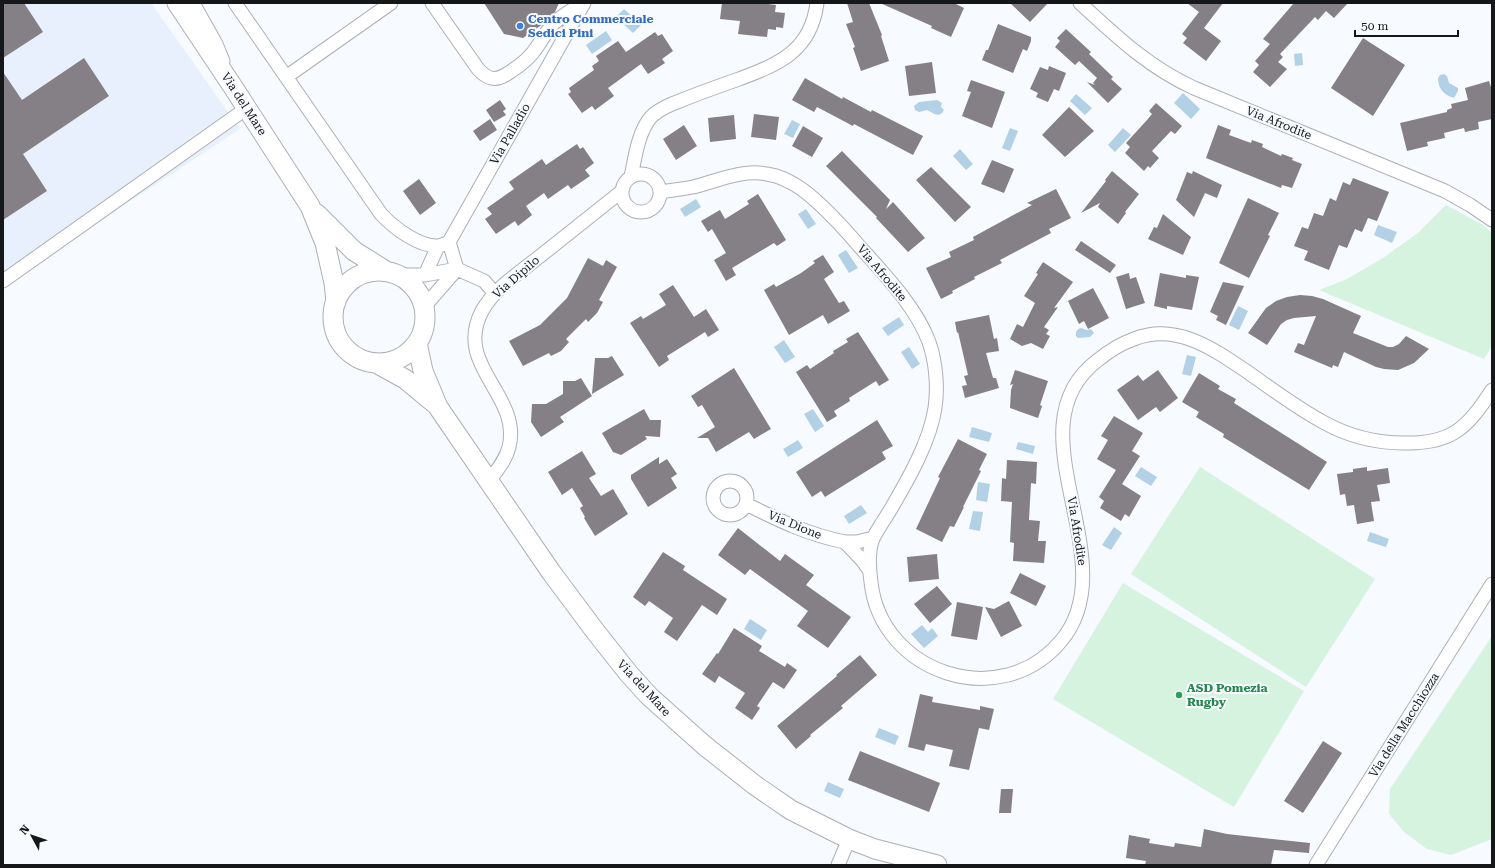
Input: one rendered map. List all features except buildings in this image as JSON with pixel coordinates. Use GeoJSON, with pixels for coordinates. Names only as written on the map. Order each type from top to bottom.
{"type":"FeatureCollection","features":[{"type":"Feature","properties":{"kind":"main road","name":"Via del Mare"},"geometry":{"type":"LineString","coordinates":[[177,3],[310,206],[325,243],[334,283],[336,302]]}},
{"type":"Feature","properties":{"kind":"main road","name":"Via del Mare"},"geometry":{"type":"LineString","coordinates":[[310,206],[354,251],[392,273]]}},
{"type":"Feature","properties":{"kind":"main road"},"geometry":{"type":"LineString","coordinates":[[370,272],[392,273],[410,283],[419,294],[424,307],[425,320],[423,332],[417,343],[409,352],[399,359],[376,363],[362,360],[350,353],[340,343],[335,330],[333,316],[336,302],[343,288],[355,278],[370,272]]}},
{"type":"Feature","properties":{"kind":"main road","name":"Via del Mare"},"geometry":{"type":"LineString","coordinates":[[417,343],[423,371],[438,407],[490,481],[532,546],[572,602],[629,674],[649,696],[701,743],[773,798],[810,821],[875,849],[937,865]]}},
{"type":"Feature","properties":{"kind":"main road","name":"Via del Mare"},"geometry":{"type":"LineString","coordinates":[[376,363],[404,378],[438,407]]}},
{"type":"Feature","properties":{"kind":"street"},"geometry":{"type":"LineString","coordinates":[[193,3],[216,44],[233,87]]}},
{"type":"Feature","properties":{"kind":"street"},"geometry":{"type":"LineString","coordinates":[[235,3],[381,214],[403,234],[419,241],[444,244],[457,269]]}},
{"type":"Feature","properties":{"kind":"street"},"geometry":{"type":"LineString","coordinates":[[286,77],[392,3]]}},
{"type":"Feature","properties":{"kind":"street"},"geometry":{"type":"LineString","coordinates":[[432,3],[478,69],[488,77],[495,79],[506,75],[523,63],[533,54],[555,23],[568,12],[584,3]]}},
{"type":"Feature","properties":{"kind":"street","name":"Via Palladio"},"geometry":{"type":"LineString","coordinates":[[426,275],[584,3]]}},
{"type":"Feature","properties":{"kind":"street"},"geometry":{"type":"LineString","coordinates":[[631,177],[643,174],[649,175],[659,184],[661,192],[660,200],[657,205],[647,212],[635,212],[625,204],[622,195],[624,185],[631,177],[642,134],[651,117],[659,110],[672,104],[767,68],[786,58],[798,48],[808,34],[812,25],[817,3]]}},
{"type":"Feature","properties":{"kind":"street","name":"Via Afrodite"},"geometry":{"type":"LineString","coordinates":[[1080,3],[1137,54],[1173,78],[1445,191],[1470,205],[1492,220]]}},
{"type":"Feature","properties":{"kind":"street"},"geometry":{"type":"LineString","coordinates":[[3,281],[247,108]]}},
{"type":"Feature","properties":{"kind":"street","name":"Via Afrodite"},"geometry":{"type":"LineString","coordinates":[[661,192],[692,187],[714,180],[751,173],[767,174],[790,182],[811,196],[846,232],[906,301],[921,324],[932,351],[936,378],[936,399],[933,418],[925,442],[908,479],[873,538],[869,551],[870,572],[874,599],[890,633],[909,653],[932,668],[962,677],[980,679],[998,677],[1025,668],[1049,653],[1062,640],[1072,625],[1078,608],[1082,588],[1083,566],[1081,546],[1066,473],[1063,428],[1067,403],[1075,385],[1090,366],[1118,346],[1139,337],[1151,334],[1181,336],[1196,340],[1214,350],[1322,421],[1354,436],[1387,442],[1423,443],[1450,436],[1473,418],[1492,390]]}},
{"type":"Feature","properties":{"kind":"street","name":"Via Dipilo"},"geometry":{"type":"LineString","coordinates":[[490,481],[504,460],[510,446],[510,424],[507,412],[484,371],[477,354],[475,343],[476,329],[480,316],[494,294],[603,206],[622,195]]}},
{"type":"Feature","properties":{"kind":"street"},"geometry":{"type":"LineString","coordinates":[[424,307],[457,269]]}},
{"type":"Feature","properties":{"kind":"street"},"geometry":{"type":"LineString","coordinates":[[392,273],[426,275],[457,269],[484,281],[494,294]]}},
{"type":"Feature","properties":{"kind":"street","name":"Via Dione"},"geometry":{"type":"LineString","coordinates":[[746,504],[803,531],[819,536],[844,542],[857,542],[873,538]]}},
{"type":"Feature","properties":{"kind":"street"},"geometry":{"type":"LineString","coordinates":[[844,542],[862,560],[870,572]]}},
{"type":"Feature","properties":{"kind":"street","name":"Via della Macchiozza"},"geometry":{"type":"LineString","coordinates":[[1316,865],[1492,584]]}},
{"type":"Feature","properties":{"kind":"street"},"geometry":{"type":"LineString","coordinates":[[838,865],[849,839]]}},
{"type":"Feature","properties":{"kind":"shaded area"},"geometry":{"type":"Polygon","coordinates":[[[3,3],[151,3],[240,129],[3,285],[3,3]]]}},
{"type":"Feature","properties":{"kind":"green space"},"geometry":{"type":"Polygon","coordinates":[[[1446,205],[1483,225],[1492,233],[1492,346],[1484,359],[1319,290],[1347,279],[1383,258],[1419,232],[1446,205]]]}},
{"type":"Feature","properties":{"kind":"green space"},"geometry":{"type":"Polygon","coordinates":[[[1200,467],[1375,579],[1306,687],[1131,574],[1200,467]]]}},
{"type":"Feature","properties":{"kind":"green space","name":"ASD Pomezia Rugby"},"geometry":{"type":"Polygon","coordinates":[[[1123,583],[1304,691],[1234,807],[1053,699],[1123,583]]]}},
{"type":"Feature","properties":{"kind":"green space"},"geometry":{"type":"Polygon","coordinates":[[[1492,636],[1492,839],[1451,855],[1427,849],[1404,832],[1389,814],[1390,789],[1492,636]]]}},
{"type":"Feature","properties":{"kind":"water"},"geometry":{"type":"Polygon","coordinates":[[[624,9],[641,25],[633,33],[616,17],[624,9]]]}},
{"type":"Feature","properties":{"kind":"water"},"geometry":{"type":"Polygon","coordinates":[[[606,31],[612,40],[592,54],[586,45],[606,31]]]}},
{"type":"Feature","properties":{"kind":"water"},"geometry":{"type":"Polygon","coordinates":[[[1302,53],[1303,65],[1295,66],[1294,54],[1302,53]]]}},
{"type":"Feature","properties":{"kind":"water"},"geometry":{"type":"Polygon","coordinates":[[[1444,74],[1447,76],[1449,83],[1458,88],[1454,98],[1447,95],[1440,88],[1438,78],[1440,75],[1444,74]]]}},
{"type":"Feature","properties":{"kind":"water"},"geometry":{"type":"Polygon","coordinates":[[[1183,93],[1200,109],[1191,119],[1174,103],[1183,93]]]}},
{"type":"Feature","properties":{"kind":"water"},"geometry":{"type":"Polygon","coordinates":[[[1076,94],[1092,108],[1085,115],[1070,101],[1076,94]]]}},
{"type":"Feature","properties":{"kind":"water"},"geometry":{"type":"Polygon","coordinates":[[[937,100],[942,103],[941,107],[944,110],[938,115],[927,110],[919,112],[915,110],[914,106],[919,102],[937,100]]]}},
{"type":"Feature","properties":{"kind":"water"},"geometry":{"type":"Polygon","coordinates":[[[792,120],[800,124],[793,138],[784,134],[792,120]]]}},
{"type":"Feature","properties":{"kind":"water"},"geometry":{"type":"Polygon","coordinates":[[[1010,128],[1018,131],[1010,151],[1002,148],[1010,128]]]}},
{"type":"Feature","properties":{"kind":"water"},"geometry":{"type":"Polygon","coordinates":[[[1123,128],[1131,135],[1115,152],[1108,145],[1123,128]]]}},
{"type":"Feature","properties":{"kind":"water"},"geometry":{"type":"Polygon","coordinates":[[[960,149],[973,164],[966,170],[953,156],[960,149]]]}},
{"type":"Feature","properties":{"kind":"water"},"geometry":{"type":"Polygon","coordinates":[[[696,199],[701,207],[685,217],[680,209],[696,199]]]}},
{"type":"Feature","properties":{"kind":"water"},"geometry":{"type":"Polygon","coordinates":[[[806,209],[816,224],[808,229],[798,214],[806,209]]]}},
{"type":"Feature","properties":{"kind":"water"},"geometry":{"type":"Polygon","coordinates":[[[1378,225],[1397,232],[1392,243],[1374,235],[1378,225]]]}},
{"type":"Feature","properties":{"kind":"water"},"geometry":{"type":"Polygon","coordinates":[[[846,250],[858,268],[849,273],[838,255],[846,250]]]}},
{"type":"Feature","properties":{"kind":"water"},"geometry":{"type":"Polygon","coordinates":[[[1238,306],[1248,311],[1239,330],[1229,325],[1238,306]]]}},
{"type":"Feature","properties":{"kind":"water"},"geometry":{"type":"Polygon","coordinates":[[[899,317],[904,325],[888,336],[882,328],[899,317]]]}},
{"type":"Feature","properties":{"kind":"water"},"geometry":{"type":"Polygon","coordinates":[[[1081,328],[1087,330],[1091,329],[1094,333],[1090,337],[1078,338],[1076,336],[1076,332],[1081,328]]]}},
{"type":"Feature","properties":{"kind":"water"},"geometry":{"type":"Polygon","coordinates":[[[784,340],[795,357],[785,363],[774,347],[784,340]]]}},
{"type":"Feature","properties":{"kind":"water"},"geometry":{"type":"Polygon","coordinates":[[[909,347],[920,364],[912,369],[901,352],[909,347]]]}},
{"type":"Feature","properties":{"kind":"water"},"geometry":{"type":"Polygon","coordinates":[[[1187,355],[1196,357],[1191,376],[1182,374],[1187,355]]]}},
{"type":"Feature","properties":{"kind":"water"},"geometry":{"type":"Polygon","coordinates":[[[813,409],[824,426],[815,432],[804,414],[813,409]]]}},
{"type":"Feature","properties":{"kind":"water"},"geometry":{"type":"Polygon","coordinates":[[[972,427],[992,433],[989,442],[969,437],[972,427]]]}},
{"type":"Feature","properties":{"kind":"water"},"geometry":{"type":"Polygon","coordinates":[[[798,440],[803,448],[788,457],[783,449],[798,440]]]}},
{"type":"Feature","properties":{"kind":"water"},"geometry":{"type":"Polygon","coordinates":[[[1018,442],[1035,446],[1033,454],[1016,449],[1018,442]]]}},
{"type":"Feature","properties":{"kind":"water"},"geometry":{"type":"Polygon","coordinates":[[[1141,467],[1157,477],[1151,486],[1135,476],[1141,467]]]}},
{"type":"Feature","properties":{"kind":"water"},"geometry":{"type":"Polygon","coordinates":[[[978,482],[990,484],[987,502],[976,500],[978,482]]]}},
{"type":"Feature","properties":{"kind":"water"},"geometry":{"type":"Polygon","coordinates":[[[861,505],[867,513],[849,524],[844,516],[861,505]]]}},
{"type":"Feature","properties":{"kind":"water"},"geometry":{"type":"Polygon","coordinates":[[[973,511],[983,512],[980,531],[969,529],[973,511]]]}},
{"type":"Feature","properties":{"kind":"water"},"geometry":{"type":"Polygon","coordinates":[[[1114,527],[1122,533],[1111,550],[1102,545],[1114,527]]]}},
{"type":"Feature","properties":{"kind":"water"},"geometry":{"type":"Polygon","coordinates":[[[1370,532],[1389,539],[1386,547],[1367,541],[1370,532]]]}},
{"type":"Feature","properties":{"kind":"water"},"geometry":{"type":"Polygon","coordinates":[[[750,619],[767,630],[761,640],[744,629],[750,619]]]}},
{"type":"Feature","properties":{"kind":"water"},"geometry":{"type":"Polygon","coordinates":[[[922,625],[928,632],[932,628],[938,636],[924,648],[911,634],[922,625]]]}},
{"type":"Feature","properties":{"kind":"water"},"geometry":{"type":"Polygon","coordinates":[[[879,728],[899,736],[895,745],[875,737],[879,728]]]}},
{"type":"Feature","properties":{"kind":"water"},"geometry":{"type":"Polygon","coordinates":[[[828,782],[844,789],[840,798],[824,791],[828,782]]]}},
{"type":"Feature","properties":{"kind":"place","name":"Centro Commerciale Sedici Pini"},"geometry":{"type":"Point","coordinates":[520,26]}},
{"type":"Feature","properties":{"kind":"place","name":"ASD Pomezia Rugby"},"geometry":{"type":"Point","coordinates":[1179,695]}}]}
